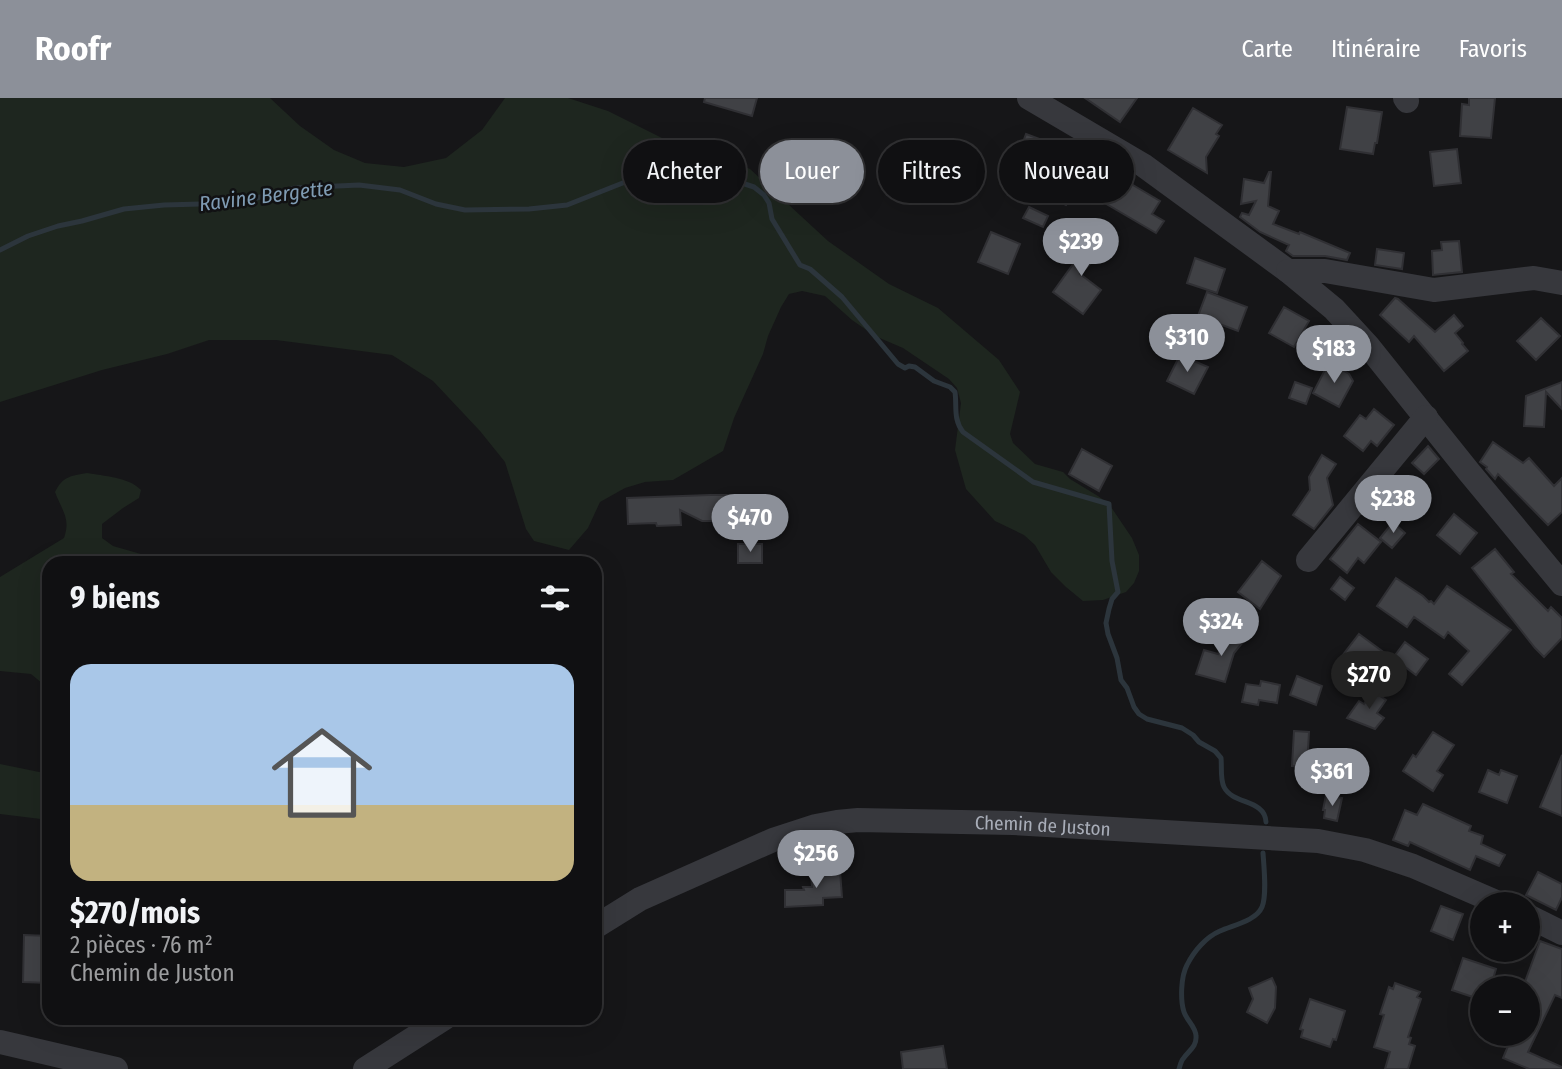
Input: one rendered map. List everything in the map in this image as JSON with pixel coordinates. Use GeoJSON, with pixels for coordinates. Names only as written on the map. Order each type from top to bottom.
{"type":"FeatureCollection","features":[{"type":"Feature","properties":{"kind":"street"},"geometry":{"type":"LineString","coordinates":[[1029,98],[1051,104],[1143,165],[1288,271],[1334,309],[1369,346],[1562,584]]}},
{"type":"Feature","properties":{"kind":"street"},"geometry":{"type":"LineString","coordinates":[[1288,271],[1325,271],[1434,290],[1534,278],[1562,283]]}},
{"type":"Feature","properties":{"kind":"street"},"geometry":{"type":"LineString","coordinates":[[1308,560],[1426,417]]}},
{"type":"Feature","properties":{"kind":"street","name":"Chemin de Juston"},"geometry":{"type":"LineString","coordinates":[[602,923],[640,899],[773,840],[816,826],[858,820],[1013,823],[1318,841],[1365,850],[1413,866],[1473,892]]}},
{"type":"Feature","properties":{"kind":"street"},"geometry":{"type":"LineString","coordinates":[[1540,922],[1562,933]]}},
{"type":"Feature","properties":{"kind":"street"},"geometry":{"type":"LineString","coordinates":[[365,1069],[434,1025]]}},
{"type":"Feature","properties":{"kind":"street"},"geometry":{"type":"LineString","coordinates":[[0,1042],[116,1069]]}},
{"type":"Feature","properties":{"kind":"shaded area"},"geometry":{"type":"Polygon","coordinates":[[[0,98],[270,98],[300,126],[334,150],[365,163],[404,167],[446,158],[482,130],[505,98],[568,98],[608,111],[666,140],[623,140],[623,203],[746,203],[746,167],[760,178],[760,203],[787,203],[828,241],[889,284],[938,308],[999,360],[1020,392],[1010,434],[1013,443],[1035,464],[1063,472],[1109,504],[1132,538],[1139,555],[1139,571],[1126,592],[1103,600],[1083,601],[1066,587],[1051,572],[1035,545],[1024,535],[995,521],[966,489],[955,450],[961,403],[957,388],[949,379],[903,348],[875,336],[825,296],[802,291],[789,294],[781,307],[734,418],[723,451],[673,480],[645,482],[625,488],[600,502],[588,528],[569,550],[534,541],[526,529],[505,462],[433,381],[392,355],[276,340],[209,340],[0,402],[0,98]]]}},
{"type":"Feature","properties":{"kind":"shaded area"},"geometry":{"type":"Polygon","coordinates":[[[87,473],[108,476],[123,480],[141,490],[139,498],[102,524],[102,538],[113,546],[148,556],[42,556],[42,683],[31,674],[0,671],[0,577],[64,538],[67,525],[55,492],[64,480],[87,473]]]}},
{"type":"Feature","properties":{"kind":"shaded area"},"geometry":{"type":"Polygon","coordinates":[[[0,764],[42,773],[42,819],[0,814],[0,764]]]}},
{"type":"Feature","properties":{"kind":"building"},"geometry":{"type":"Polygon","coordinates":[[[705,98],[757,98],[752,116],[704,102],[705,98]]]}},
{"type":"Feature","properties":{"kind":"building"},"geometry":{"type":"Polygon","coordinates":[[[1085,98],[1137,98],[1120,122],[1085,98]]]}},
{"type":"Feature","properties":{"kind":"building"},"geometry":{"type":"Polygon","coordinates":[[[1469,98],[1495,98],[1491,138],[1460,136],[1462,104],[1469,105],[1469,98]]]}},
{"type":"Feature","properties":{"kind":"building"},"geometry":{"type":"Polygon","coordinates":[[[1347,107],[1382,112],[1373,154],[1340,149],[1347,107]]]}},
{"type":"Feature","properties":{"kind":"building"},"geometry":{"type":"Polygon","coordinates":[[[1193,108],[1222,125],[1216,134],[1219,136],[1206,157],[1207,173],[1168,150],[1193,108]]]}},
{"type":"Feature","properties":{"kind":"building"},"geometry":{"type":"Polygon","coordinates":[[[1026,134],[1042,140],[1024,140],[1026,134]]]}},
{"type":"Feature","properties":{"kind":"building"},"geometry":{"type":"Polygon","coordinates":[[[1457,149],[1461,183],[1434,186],[1430,152],[1457,149]]]}},
{"type":"Feature","properties":{"kind":"building"},"geometry":{"type":"Polygon","coordinates":[[[1269,172],[1268,206],[1279,211],[1273,224],[1350,253],[1347,260],[1325,256],[1293,256],[1286,251],[1289,245],[1260,232],[1240,217],[1242,213],[1249,215],[1256,201],[1241,204],[1244,179],[1264,183],[1269,172]]]}},
{"type":"Feature","properties":{"kind":"building"},"geometry":{"type":"Polygon","coordinates":[[[1134,186],[1160,201],[1152,214],[1164,221],[1156,233],[1105,203],[1134,203],[1134,186]]]}},
{"type":"Feature","properties":{"kind":"building"},"geometry":{"type":"Polygon","coordinates":[[[1029,207],[1048,216],[1043,227],[1023,218],[1029,207]]]}},
{"type":"Feature","properties":{"kind":"building"},"geometry":{"type":"Polygon","coordinates":[[[991,232],[1020,244],[1008,274],[978,262],[991,232]]]}},
{"type":"Feature","properties":{"kind":"building"},"geometry":{"type":"Polygon","coordinates":[[[1098,234],[1109,245],[1080,274],[1101,290],[1083,314],[1053,292],[1098,234]]]}},
{"type":"Feature","properties":{"kind":"building"},"geometry":{"type":"Polygon","coordinates":[[[1459,241],[1462,272],[1433,275],[1432,251],[1442,250],[1441,242],[1459,241]]]}},
{"type":"Feature","properties":{"kind":"building"},"geometry":{"type":"Polygon","coordinates":[[[1377,249],[1404,253],[1402,269],[1375,265],[1377,249]]]}},
{"type":"Feature","properties":{"kind":"building"},"geometry":{"type":"Polygon","coordinates":[[[1195,258],[1225,269],[1217,293],[1187,283],[1195,258]]]}},
{"type":"Feature","properties":{"kind":"building"},"geometry":{"type":"Polygon","coordinates":[[[1207,292],[1247,307],[1238,331],[1198,316],[1207,292]]]}},
{"type":"Feature","properties":{"kind":"building"},"geometry":{"type":"Polygon","coordinates":[[[1395,298],[1435,332],[1454,315],[1463,326],[1455,333],[1468,351],[1444,371],[1414,336],[1409,342],[1380,315],[1395,298]]]}},
{"type":"Feature","properties":{"kind":"building"},"geometry":{"type":"Polygon","coordinates":[[[1284,307],[1309,321],[1294,347],[1269,333],[1284,307]]]}},
{"type":"Feature","properties":{"kind":"building"},"geometry":{"type":"Polygon","coordinates":[[[1541,318],[1560,336],[1536,360],[1517,341],[1541,318]]]}},
{"type":"Feature","properties":{"kind":"building"},"geometry":{"type":"Polygon","coordinates":[[[1180,355],[1208,367],[1194,394],[1167,381],[1180,355]]]}},
{"type":"Feature","properties":{"kind":"building"},"geometry":{"type":"Polygon","coordinates":[[[1334,365],[1349,374],[1353,381],[1339,407],[1313,393],[1327,366],[1334,365]]]}},
{"type":"Feature","properties":{"kind":"building"},"geometry":{"type":"Polygon","coordinates":[[[1295,382],[1312,388],[1306,404],[1289,398],[1295,382]]]}},
{"type":"Feature","properties":{"kind":"building"},"geometry":{"type":"Polygon","coordinates":[[[1562,382],[1562,409],[1546,392],[1544,427],[1524,426],[1526,396],[1562,382]]]}},
{"type":"Feature","properties":{"kind":"building"},"geometry":{"type":"Polygon","coordinates":[[[1374,409],[1394,425],[1377,446],[1371,441],[1363,451],[1344,436],[1360,415],[1366,419],[1374,409]]]}},
{"type":"Feature","properties":{"kind":"building"},"geometry":{"type":"Polygon","coordinates":[[[1493,442],[1523,463],[1529,458],[1554,486],[1562,478],[1562,512],[1548,525],[1498,474],[1495,479],[1480,462],[1493,442]]]}},
{"type":"Feature","properties":{"kind":"building"},"geometry":{"type":"Polygon","coordinates":[[[1428,446],[1439,459],[1424,474],[1412,463],[1428,446]]]}},
{"type":"Feature","properties":{"kind":"building"},"geometry":{"type":"Polygon","coordinates":[[[1082,449],[1112,466],[1099,491],[1069,474],[1082,449]]]}},
{"type":"Feature","properties":{"kind":"building"},"geometry":{"type":"Polygon","coordinates":[[[1322,455],[1336,464],[1327,478],[1333,505],[1314,529],[1293,515],[1310,490],[1309,477],[1322,455]]]}},
{"type":"Feature","properties":{"kind":"building"},"geometry":{"type":"Polygon","coordinates":[[[753,495],[753,516],[744,516],[744,521],[702,521],[680,510],[681,525],[628,524],[627,498],[753,495]]]}},
{"type":"Feature","properties":{"kind":"building"},"geometry":{"type":"Polygon","coordinates":[[[1454,514],[1477,533],[1460,554],[1437,535],[1454,514]]]}},
{"type":"Feature","properties":{"kind":"building"},"geometry":{"type":"Polygon","coordinates":[[[1393,522],[1405,533],[1392,548],[1380,538],[1393,522]]]}},
{"type":"Feature","properties":{"kind":"building"},"geometry":{"type":"Polygon","coordinates":[[[1358,524],[1381,542],[1364,563],[1358,558],[1347,573],[1330,559],[1358,524]]]}},
{"type":"Feature","properties":{"kind":"building"},"geometry":{"type":"Polygon","coordinates":[[[738,544],[762,544],[762,563],[738,563],[738,544]]]}},
{"type":"Feature","properties":{"kind":"building"},"geometry":{"type":"Polygon","coordinates":[[[1495,549],[1514,572],[1511,574],[1548,611],[1551,607],[1562,618],[1562,638],[1544,657],[1472,568],[1495,549]]]}},
{"type":"Feature","properties":{"kind":"building"},"geometry":{"type":"Polygon","coordinates":[[[1262,561],[1281,576],[1260,609],[1238,592],[1262,561]]]}},
{"type":"Feature","properties":{"kind":"building"},"geometry":{"type":"Polygon","coordinates":[[[1340,577],[1354,588],[1345,600],[1331,589],[1340,577]]]}},
{"type":"Feature","properties":{"kind":"building"},"geometry":{"type":"Polygon","coordinates":[[[1396,578],[1434,604],[1447,586],[1511,630],[1462,685],[1449,674],[1469,651],[1448,632],[1444,638],[1414,617],[1407,627],[1377,606],[1396,578]]]}},
{"type":"Feature","properties":{"kind":"building"},"geometry":{"type":"Polygon","coordinates":[[[1234,628],[1248,636],[1234,653],[1225,682],[1196,674],[1204,650],[1218,654],[1234,628]]]}},
{"type":"Feature","properties":{"kind":"building"},"geometry":{"type":"Polygon","coordinates":[[[1359,634],[1382,651],[1366,673],[1342,656],[1359,634]]]}},
{"type":"Feature","properties":{"kind":"building"},"geometry":{"type":"Polygon","coordinates":[[[1405,642],[1428,659],[1416,675],[1393,658],[1405,642]]]}},
{"type":"Feature","properties":{"kind":"building"},"geometry":{"type":"Polygon","coordinates":[[[1297,676],[1322,686],[1316,705],[1290,695],[1297,676]]]}},
{"type":"Feature","properties":{"kind":"building"},"geometry":{"type":"Polygon","coordinates":[[[1261,681],[1280,685],[1277,703],[1259,700],[1258,705],[1242,702],[1246,684],[1260,686],[1261,681]]]}},
{"type":"Feature","properties":{"kind":"building"},"geometry":{"type":"Polygon","coordinates":[[[1373,691],[1386,700],[1377,713],[1384,718],[1375,729],[1347,718],[1359,701],[1364,704],[1373,691]]]}},
{"type":"Feature","properties":{"kind":"building"},"geometry":{"type":"Polygon","coordinates":[[[1294,731],[1309,732],[1307,767],[1292,766],[1294,731]]]}},
{"type":"Feature","properties":{"kind":"building"},"geometry":{"type":"Polygon","coordinates":[[[1433,732],[1454,745],[1437,771],[1443,775],[1433,791],[1403,771],[1433,732]]]}},
{"type":"Feature","properties":{"kind":"building"},"geometry":{"type":"Polygon","coordinates":[[[1562,755],[1562,816],[1540,807],[1562,755]]]}},
{"type":"Feature","properties":{"kind":"building"},"geometry":{"type":"Polygon","coordinates":[[[1488,770],[1499,775],[1501,770],[1517,776],[1507,803],[1479,792],[1488,770]]]}},
{"type":"Feature","properties":{"kind":"building"},"geometry":{"type":"Polygon","coordinates":[[[1326,795],[1342,798],[1337,821],[1324,818],[1326,795]]]}},
{"type":"Feature","properties":{"kind":"building"},"geometry":{"type":"Polygon","coordinates":[[[1423,804],[1471,826],[1469,831],[1483,836],[1481,844],[1505,855],[1499,866],[1476,856],[1470,870],[1410,842],[1408,846],[1393,840],[1405,810],[1417,815],[1423,804]]]}},
{"type":"Feature","properties":{"kind":"building"},"geometry":{"type":"Polygon","coordinates":[[[840,871],[842,897],[823,898],[823,905],[785,907],[785,890],[812,887],[811,873],[840,871]]]}},
{"type":"Feature","properties":{"kind":"building"},"geometry":{"type":"Polygon","coordinates":[[[1538,872],[1562,884],[1562,897],[1556,910],[1540,902],[1540,892],[1528,892],[1538,872]]]}},
{"type":"Feature","properties":{"kind":"building"},"geometry":{"type":"Polygon","coordinates":[[[1441,906],[1463,914],[1453,940],[1431,931],[1441,906]]]}},
{"type":"Feature","properties":{"kind":"building"},"geometry":{"type":"Polygon","coordinates":[[[24,935],[42,936],[42,983],[23,982],[24,935]]]}},
{"type":"Feature","properties":{"kind":"building"},"geometry":{"type":"Polygon","coordinates":[[[1540,941],[1562,949],[1562,998],[1555,995],[1540,1027],[1540,976],[1527,976],[1532,962],[1540,962],[1540,941]]]}},
{"type":"Feature","properties":{"kind":"building"},"geometry":{"type":"Polygon","coordinates":[[[1463,958],[1496,969],[1494,976],[1470,976],[1470,996],[1452,990],[1463,958]]]}},
{"type":"Feature","properties":{"kind":"building"},"geometry":{"type":"Polygon","coordinates":[[[1272,978],[1276,987],[1275,1008],[1267,1023],[1247,1012],[1253,999],[1249,988],[1272,978]]]}},
{"type":"Feature","properties":{"kind":"building"},"geometry":{"type":"Polygon","coordinates":[[[1395,983],[1420,992],[1417,997],[1421,999],[1408,1037],[1411,1038],[1409,1044],[1415,1046],[1408,1069],[1385,1069],[1390,1052],[1374,1047],[1384,1015],[1380,1014],[1389,987],[1393,989],[1395,983]]]}},
{"type":"Feature","properties":{"kind":"building"},"geometry":{"type":"Polygon","coordinates":[[[1310,999],[1345,1011],[1336,1040],[1333,1039],[1330,1047],[1301,1037],[1303,1030],[1300,1029],[1310,999]]]}},
{"type":"Feature","properties":{"kind":"building"},"geometry":{"type":"Polygon","coordinates":[[[943,1046],[947,1069],[903,1069],[901,1052],[943,1046]]]}},
{"type":"Feature","properties":{"kind":"building"},"geometry":{"type":"Polygon","coordinates":[[[1508,1046],[1531,1046],[1528,1052],[1562,1069],[1529,1069],[1503,1058],[1508,1046]]]}},
{"type":"Feature","properties":{"kind":"waterway","name":"Ravine Bergette"},"geometry":{"type":"LineString","coordinates":[[0,250],[28,236],[58,226],[124,209],[237,203],[295,188],[359,185],[400,190],[436,204],[465,210],[529,209],[567,205],[648,173],[672,168],[702,170],[754,187],[769,203],[772,219],[800,265],[810,269],[842,297],[898,364],[905,368],[915,367],[955,392],[957,418],[963,432],[1033,482],[1109,504],[1112,561],[1118,592],[1112,599],[1106,623],[1121,680],[1134,707],[1147,719],[1182,728],[1215,751],[1221,758],[1222,777],[1228,793],[1260,809],[1266,822]]}},
{"type":"Feature","properties":{"kind":"waterway","name":"Ravine Bergette"},"geometry":{"type":"LineString","coordinates":[[1179,1069],[1196,1040],[1195,1030],[1183,1007],[1183,975],[1190,960],[1205,941],[1259,912],[1264,896],[1263,853]]}}]}
